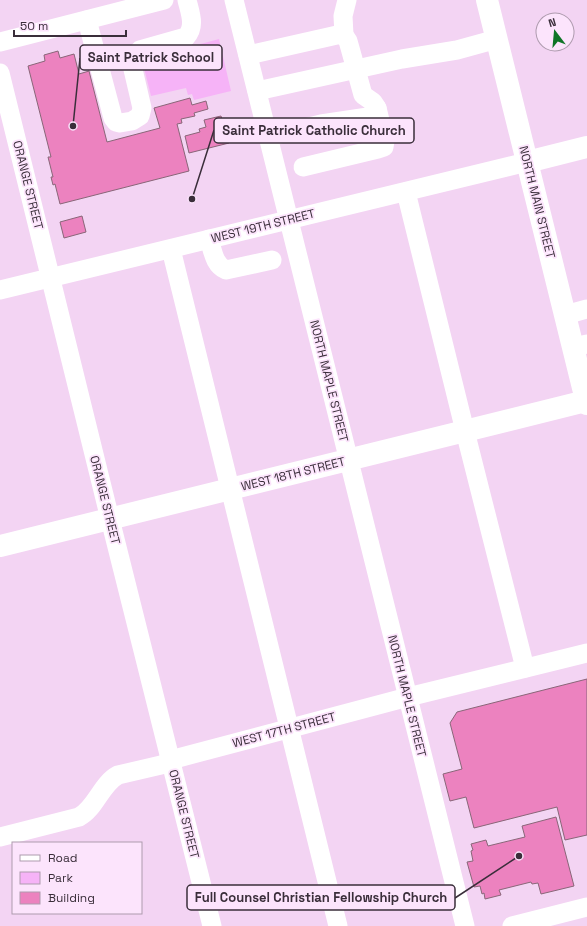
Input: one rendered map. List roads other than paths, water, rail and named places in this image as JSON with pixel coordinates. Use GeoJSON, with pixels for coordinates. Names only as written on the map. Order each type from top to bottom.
{"type":"FeatureCollection","features":[{"type":"Feature","properties":{"kind":"main road","name":"NORTH MAIN STREET"},"geometry":{"type":"LineString","coordinates":[[487,0],[527,162],[581,315],[580,346],[587,402]]}},
{"type":"Feature","properties":{"kind":"main road"},"geometry":{"type":"LineString","coordinates":[[527,162],[587,148]]}},
{"type":"Feature","properties":{"kind":"main road","name":"WEST 18TH STREET"},"geometry":{"type":"LineString","coordinates":[[0,546],[587,402]]}},
{"type":"Feature","properties":{"kind":"street"},"geometry":{"type":"LineString","coordinates":[[0,42],[87,20],[115,6],[164,0]]}},
{"type":"Feature","properties":{"kind":"street"},"geometry":{"type":"LineString","coordinates":[[87,20],[114,118],[116,122],[120,123],[132,121],[140,116],[142,108],[132,65],[133,58],[140,50],[186,37],[192,28],[187,0]]}},
{"type":"Feature","properties":{"kind":"street","name":"NORTH MAPLE STREET"},"geometry":{"type":"LineString","coordinates":[[234,0],[465,926]]}},
{"type":"Feature","properties":{"kind":"street"},"geometry":{"type":"LineString","coordinates":[[303,168],[384,147],[385,141],[377,108],[373,102],[363,95],[357,69],[348,41],[344,35],[343,16],[346,0]]}},
{"type":"Feature","properties":{"kind":"street"},"geometry":{"type":"LineString","coordinates":[[248,55],[337,35],[344,35]]}},
{"type":"Feature","properties":{"kind":"street"},"geometry":{"type":"LineString","coordinates":[[257,91],[357,69],[457,50],[497,39]]}},
{"type":"Feature","properties":{"kind":"street","name":"ORANGE STREET"},"geometry":{"type":"LineString","coordinates":[[0,73],[212,926]]}},
{"type":"Feature","properties":{"kind":"street"},"geometry":{"type":"LineString","coordinates":[[268,137],[321,124],[368,117],[374,113],[377,108]]}},
{"type":"Feature","properties":{"kind":"street","name":"WEST 19TH STREET"},"geometry":{"type":"LineString","coordinates":[[0,290],[527,162]]}},
{"type":"Feature","properties":{"kind":"street"},"geometry":{"type":"LineString","coordinates":[[406,192],[524,668]]}},
{"type":"Feature","properties":{"kind":"street"},"geometry":{"type":"LineString","coordinates":[[210,239],[215,259],[220,268],[226,270],[272,260]]}},
{"type":"Feature","properties":{"kind":"street"},"geometry":{"type":"LineString","coordinates":[[171,249],[338,926]]}},
{"type":"Feature","properties":{"kind":"street","name":"WEST 17TH STREET"},"geometry":{"type":"LineString","coordinates":[[0,837],[83,815],[113,778],[118,775],[161,765],[170,761],[289,728],[408,697],[587,653]]}},
{"type":"Feature","properties":{"kind":"street"},"geometry":{"type":"LineString","coordinates":[[512,926],[586,910]]}},
{"type":"Feature","properties":{"kind":"place","name":"Saint Patrick School"},"geometry":{"type":"Point","coordinates":[73,126]}},
{"type":"Feature","properties":{"kind":"place","name":"Saint Patrick Catholic Church"},"geometry":{"type":"Point","coordinates":[192,199]}},
{"type":"Feature","properties":{"kind":"place","name":"Full Counsel Christian Fellowship Church"},"geometry":{"type":"Point","coordinates":[519,856]}}]}
